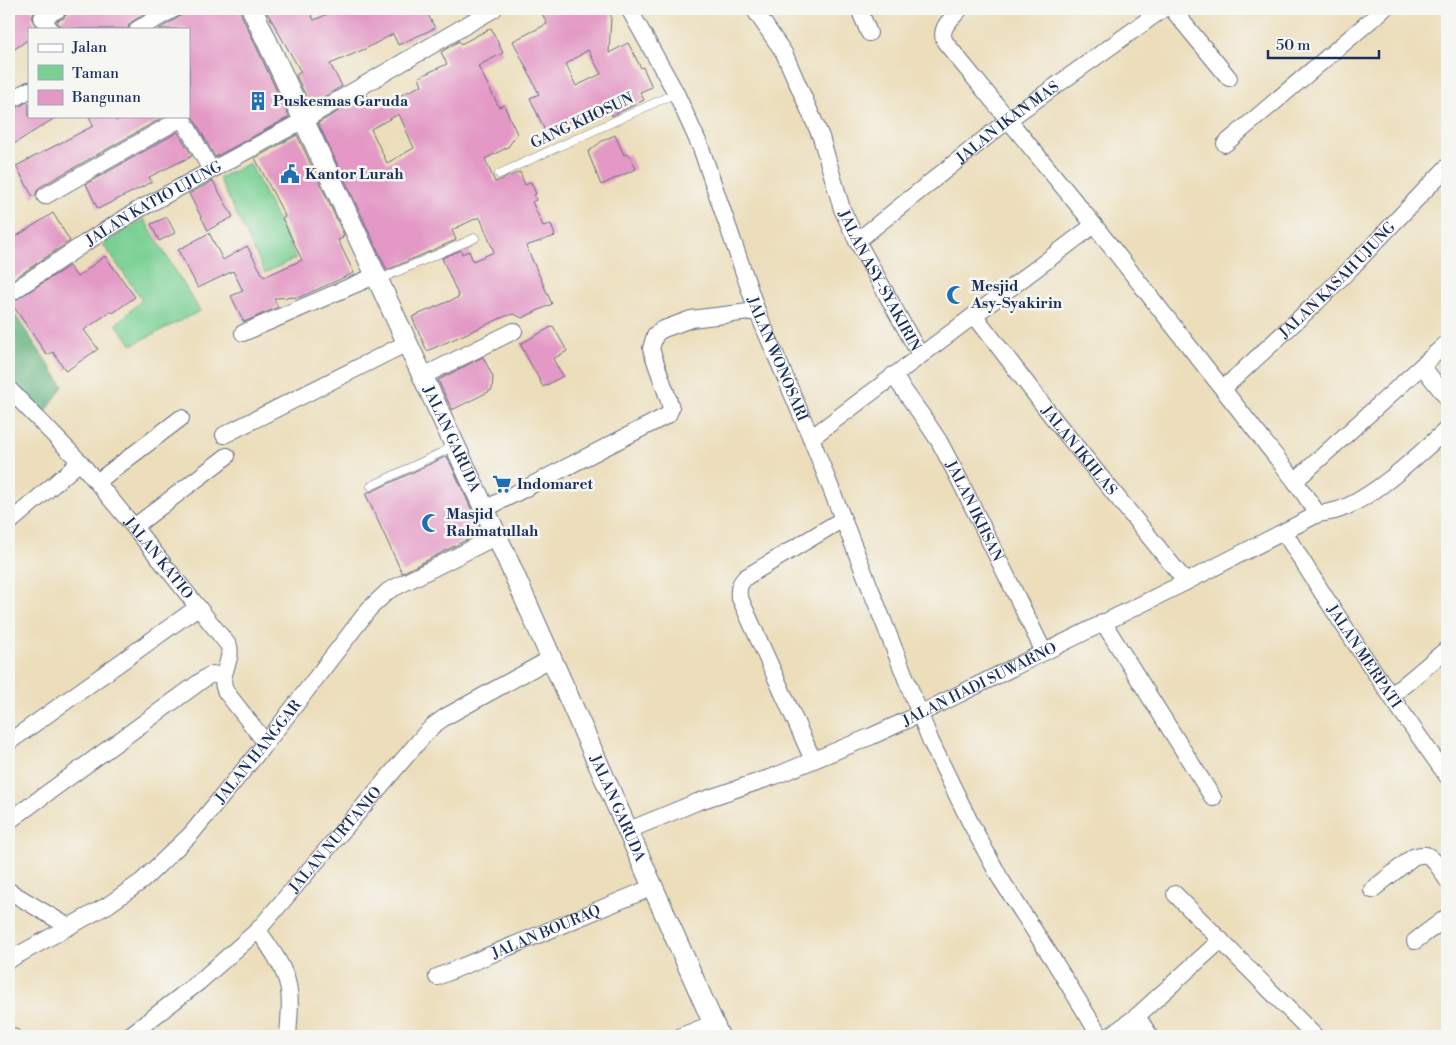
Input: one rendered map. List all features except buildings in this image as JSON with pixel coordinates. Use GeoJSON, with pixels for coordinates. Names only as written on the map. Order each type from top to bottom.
{"type":"FeatureCollection","features":[{"type":"Feature","properties":{"kind":"street"},"geometry":{"type":"LineString","coordinates":[[46,23],[59,9]]}},
{"type":"Feature","properties":{"kind":"street"},"geometry":{"type":"LineString","coordinates":[[140,28],[174,9]]}},
{"type":"Feature","properties":{"kind":"street","name":"JALAN GARUDA"},"geometry":{"type":"LineString","coordinates":[[252,9],[497,536],[717,1030]]}},
{"type":"Feature","properties":{"kind":"street","name":"JALAN KATIO UJUNG"},"geometry":{"type":"LineString","coordinates":[[9,294],[123,219],[304,120],[494,9]]}},
{"type":"Feature","properties":{"kind":"street","name":"JALAN WONOSARI"},"geometry":{"type":"LineString","coordinates":[[629,9],[676,93],[701,148],[757,311],[811,438],[931,742],[980,844],[1014,902],[1054,961],[1100,1036]]}},
{"type":"Feature","properties":{"kind":"street","name":"JALAN ASY-SYAKIRIN"},"geometry":{"type":"LineString","coordinates":[[754,9],[784,53],[821,137],[842,209],[857,241],[920,356],[1094,225]]}},
{"type":"Feature","properties":{"kind":"street"},"geometry":{"type":"LineString","coordinates":[[859,9],[869,33]]}},
{"type":"Feature","properties":{"kind":"street"},"geometry":{"type":"LineString","coordinates":[[960,9],[945,27],[942,36],[956,57],[1094,225],[1295,481],[1318,514]]}},
{"type":"Feature","properties":{"kind":"street","name":"JALAN IKAN MAS"},"geometry":{"type":"LineString","coordinates":[[857,241],[1008,120],[1163,9]]}},
{"type":"Feature","properties":{"kind":"street"},"geometry":{"type":"LineString","coordinates":[[1172,9],[1229,78]]}},
{"type":"Feature","properties":{"kind":"street"},"geometry":{"type":"LineString","coordinates":[[1225,144],[1384,9]]}},
{"type":"Feature","properties":{"kind":"street"},"geometry":{"type":"LineString","coordinates":[[9,101],[28,91]]}},
{"type":"Feature","properties":{"kind":"street"},"geometry":{"type":"LineString","coordinates":[[45,196],[180,118]]}},
{"type":"Feature","properties":{"kind":"street"},"geometry":{"type":"LineString","coordinates":[[183,118],[211,170]]}},
{"type":"Feature","properties":{"kind":"street","name":"JALAN KASAH UJUNG"},"geometry":{"type":"LineString","coordinates":[[1223,390],[1338,281],[1447,167]]}},
{"type":"Feature","properties":{"kind":"street"},"geometry":{"type":"LineString","coordinates":[[243,333],[378,278]]}},
{"type":"Feature","properties":{"kind":"street"},"geometry":{"type":"LineString","coordinates":[[484,509],[668,415],[671,408],[651,349],[655,335],[661,330],[691,319],[757,311]]}},
{"type":"Feature","properties":{"kind":"street","name":"JALAN IKHLAS"},"geometry":{"type":"LineString","coordinates":[[975,316],[1057,423],[1186,582]]}},
{"type":"Feature","properties":{"kind":"street"},"geometry":{"type":"LineString","coordinates":[[423,376],[514,331]]}},
{"type":"Feature","properties":{"kind":"street"},"geometry":{"type":"LineString","coordinates":[[224,435],[407,343]]}},
{"type":"Feature","properties":{"kind":"street"},"geometry":{"type":"LineString","coordinates":[[1295,481],[1447,343]]}},
{"type":"Feature","properties":{"kind":"street"},"geometry":{"type":"LineString","coordinates":[[811,438],[920,356]]}},
{"type":"Feature","properties":{"kind":"street"},"geometry":{"type":"LineString","coordinates":[[1422,366],[1447,398]]}},
{"type":"Feature","properties":{"kind":"street","name":"JALAN IKHSAN"},"geometry":{"type":"LineString","coordinates":[[893,375],[923,417],[960,479],[1044,652]]}},
{"type":"Feature","properties":{"kind":"street","name":"JALAN KATIO"},"geometry":{"type":"LineString","coordinates":[[9,389],[98,482],[229,646],[229,660],[223,677]]}},
{"type":"Feature","properties":{"kind":"street"},"geometry":{"type":"LineString","coordinates":[[98,482],[180,418]]}},
{"type":"Feature","properties":{"kind":"street","name":"JALAN HADI SUWARNO"},"geometry":{"type":"LineString","coordinates":[[628,830],[697,802],[775,776],[872,736],[1186,582],[1318,514],[1338,510],[1363,498],[1447,430]]}},
{"type":"Feature","properties":{"kind":"street"},"geometry":{"type":"LineString","coordinates":[[134,527],[227,456]]}},
{"type":"Feature","properties":{"kind":"street"},"geometry":{"type":"LineString","coordinates":[[9,523],[80,462]]}},
{"type":"Feature","properties":{"kind":"street"},"geometry":{"type":"LineString","coordinates":[[813,760],[739,596],[739,589],[740,583],[746,577],[843,519]]}},
{"type":"Feature","properties":{"kind":"street","name":"JALAN MERPATI"},"geometry":{"type":"LineString","coordinates":[[1284,532],[1333,611],[1447,776]]}},
{"type":"Feature","properties":{"kind":"street","name":"JALAN HANGGAR"},"geometry":{"type":"LineString","coordinates":[[9,960],[108,905],[142,881],[191,834],[266,743],[369,609],[388,591],[497,536]]}},
{"type":"Feature","properties":{"kind":"street"},"geometry":{"type":"LineString","coordinates":[[9,742],[198,607]]}},
{"type":"Feature","properties":{"kind":"street"},"geometry":{"type":"LineString","coordinates":[[1103,622],[1214,798]]}},
{"type":"Feature","properties":{"kind":"street"},"geometry":{"type":"LineString","coordinates":[[1391,696],[1447,649]]}},
{"type":"Feature","properties":{"kind":"street","name":"JALAN NURTANIO"},"geometry":{"type":"LineString","coordinates":[[138,1033],[258,930],[425,734],[445,718],[552,658]]}},
{"type":"Feature","properties":{"kind":"street"},"geometry":{"type":"LineString","coordinates":[[9,821],[213,674],[223,677],[222,686],[266,743]]}},
{"type":"Feature","properties":{"kind":"street"},"geometry":{"type":"LineString","coordinates":[[1372,890],[1414,857],[1421,854],[1430,857],[1447,880]]}},
{"type":"Feature","properties":{"kind":"street","name":"JALAN BOURAQ"},"geometry":{"type":"LineString","coordinates":[[437,977],[653,887]]}},
{"type":"Feature","properties":{"kind":"street"},"geometry":{"type":"LineString","coordinates":[[9,890],[69,927]]}},
{"type":"Feature","properties":{"kind":"street"},"geometry":{"type":"LineString","coordinates":[[1175,894],[1315,1036]]}},
{"type":"Feature","properties":{"kind":"street"},"geometry":{"type":"LineString","coordinates":[[1415,941],[1447,917]]}},
{"type":"Feature","properties":{"kind":"street"},"geometry":{"type":"LineString","coordinates":[[258,930],[282,968],[288,983],[288,1036]]}},
{"type":"Feature","properties":{"kind":"street"},"geometry":{"type":"LineString","coordinates":[[1110,1036],[1137,1016],[1221,940]]}},
{"type":"Feature","properties":{"kind":"street"},"geometry":{"type":"LineString","coordinates":[[1137,1016],[1150,1036]]}},
{"type":"Feature","properties":{"kind":"street"},"geometry":{"type":"LineString","coordinates":[[681,1036],[717,1030]]}},
{"type":"Feature","properties":{"kind":"lane","name":"GANG KHOSUN"},"geometry":{"type":"LineString","coordinates":[[499,174],[676,93]]}},
{"type":"Feature","properties":{"kind":"lane"},"geometry":{"type":"LineString","coordinates":[[378,278],[475,238]]}},
{"type":"Feature","properties":{"kind":"lane"},"geometry":{"type":"LineString","coordinates":[[371,486],[455,446]]}},
{"type":"Feature","properties":{"kind":"green space"},"geometry":{"type":"Polygon","coordinates":[[[250,163],[296,258],[265,273],[219,178],[250,163]]]}},
{"type":"Feature","properties":{"kind":"green space"},"geometry":{"type":"Polygon","coordinates":[[[144,219],[200,311],[132,345],[116,324],[142,300],[103,244],[144,219]]]}},
{"type":"Feature","properties":{"kind":"green space"},"geometry":{"type":"Polygon","coordinates":[[[9,306],[63,386],[43,416],[9,383],[9,306]]]}},
{"type":"Feature","properties":{"kind":"place","name":"Puskesmas Garuda"},"geometry":{"type":"Point","coordinates":[258,101]}},
{"type":"Feature","properties":{"kind":"place","name":"Kantor Lurah"},"geometry":{"type":"Point","coordinates":[290,174]}},
{"type":"Feature","properties":{"kind":"place","name":"Mesjid Asy-Syakirin"},"geometry":{"type":"Point","coordinates":[956,295]}},
{"type":"Feature","properties":{"kind":"place","name":"Indomaret"},"geometry":{"type":"Point","coordinates":[502,484]}},
{"type":"Feature","properties":{"kind":"place","name":"Masjid Rahmatullah"},"geometry":{"type":"Point","coordinates":[431,523]}}]}
